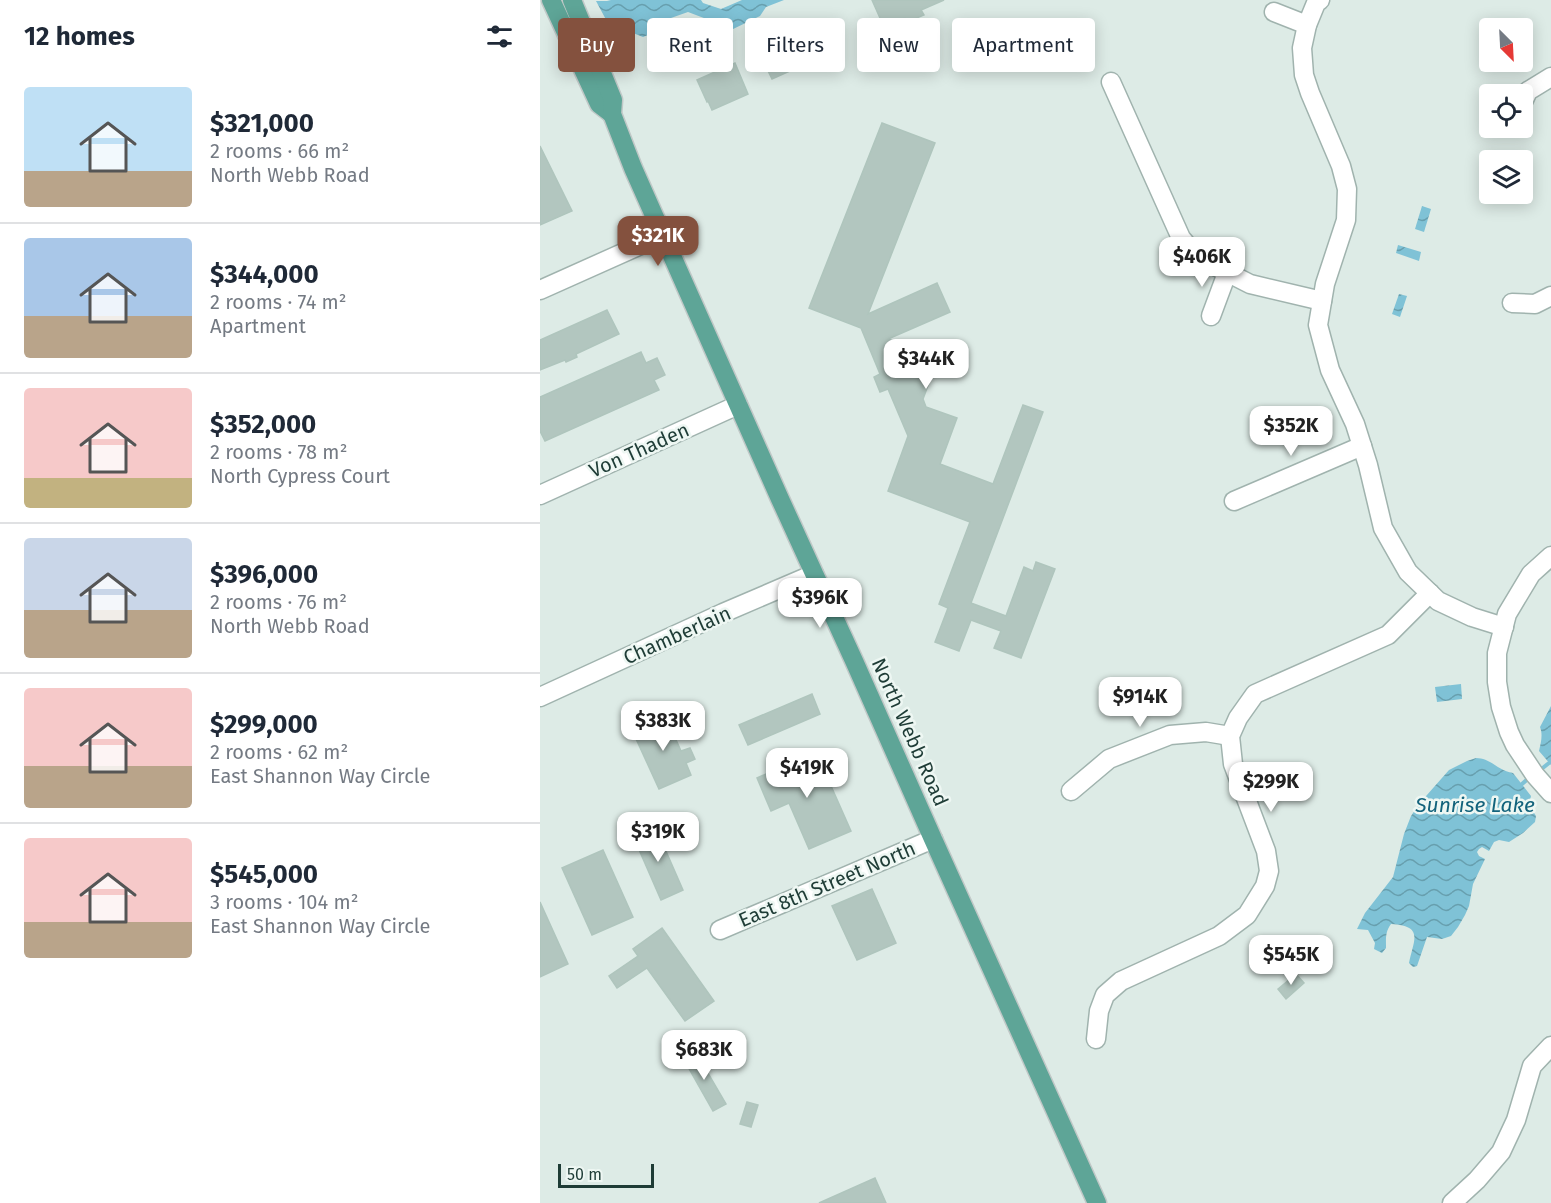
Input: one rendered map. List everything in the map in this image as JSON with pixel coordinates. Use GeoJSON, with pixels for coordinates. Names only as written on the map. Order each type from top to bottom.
{"type":"FeatureCollection","features":[{"type":"Feature","properties":{"kind":"main road","name":"North Webb Road"},"geometry":{"type":"LineString","coordinates":[[551,0],[599,104],[612,114]]}},
{"type":"Feature","properties":{"kind":"main road","name":"North Webb Road"},"geometry":{"type":"LineString","coordinates":[[572,0],[613,100],[612,114],[633,168],[1097,1203]]}},
{"type":"Feature","properties":{"kind":"street"},"geometry":{"type":"LineString","coordinates":[[1320,0],[1316,3],[1307,25],[1302,48],[1304,75],[1341,166],[1347,189],[1346,220],[1325,284],[1318,325],[1330,370],[1355,424],[1368,465],[1383,528],[1408,572],[1438,601],[1472,617],[1504,627]]}},
{"type":"Feature","properties":{"kind":"street"},"geometry":{"type":"LineString","coordinates":[[1274,12],[1307,25]]}},
{"type":"Feature","properties":{"kind":"street"},"geometry":{"type":"LineString","coordinates":[[1533,88],[1551,77]]}},
{"type":"Feature","properties":{"kind":"street"},"geometry":{"type":"LineString","coordinates":[[1111,82],[1181,238],[1197,257],[1250,284],[1322,301]]}},
{"type":"Feature","properties":{"kind":"street"},"geometry":{"type":"LineString","coordinates":[[540,290],[663,235]]}},
{"type":"Feature","properties":{"kind":"street"},"geometry":{"type":"LineString","coordinates":[[1211,316],[1227,273]]}},
{"type":"Feature","properties":{"kind":"street"},"geometry":{"type":"LineString","coordinates":[[1512,303],[1535,304],[1551,296]]}},
{"type":"Feature","properties":{"kind":"street","name":"Von Thaden"},"geometry":{"type":"LineString","coordinates":[[540,495],[738,405]]}},
{"type":"Feature","properties":{"kind":"street"},"geometry":{"type":"LineString","coordinates":[[1234,501],[1362,446]]}},
{"type":"Feature","properties":{"kind":"street"},"geometry":{"type":"LineString","coordinates":[[1551,556],[1531,574],[1507,614],[1497,653],[1500,707],[1515,745],[1551,794]]}},
{"type":"Feature","properties":{"kind":"street","name":"Chamberlain"},"geometry":{"type":"LineString","coordinates":[[540,697],[814,574]]}},
{"type":"Feature","properties":{"kind":"street"},"geometry":{"type":"LineString","coordinates":[[1096,1039],[1099,1011],[1105,994],[1120,981],[1219,936],[1247,915],[1265,886],[1269,871],[1266,851],[1233,764],[1230,736],[1238,718],[1255,694],[1388,635],[1430,593]]}},
{"type":"Feature","properties":{"kind":"street"},"geometry":{"type":"LineString","coordinates":[[1071,791],[1109,759],[1170,735],[1206,732],[1230,736]]}},
{"type":"Feature","properties":{"kind":"street","name":"East 8th Street North"},"geometry":{"type":"LineString","coordinates":[[720,930],[933,839]]}},
{"type":"Feature","properties":{"kind":"street"},"geometry":{"type":"LineString","coordinates":[[1452,1203],[1477,1180],[1501,1152],[1516,1120],[1532,1066],[1551,1046]]}},
{"type":"Feature","properties":{"kind":"water"},"geometry":{"type":"Polygon","coordinates":[[[701,0],[703,3],[721,9],[742,0],[784,0],[766,7],[756,18],[745,18],[745,23],[733,29],[733,18],[704,18],[688,12],[671,18],[647,18],[647,35],[643,37],[635,34],[635,18],[605,18],[596,1],[701,0]]]}},
{"type":"Feature","properties":{"kind":"water"},"geometry":{"type":"Polygon","coordinates":[[[1422,206],[1431,209],[1424,232],[1415,229],[1422,206]]]}},
{"type":"Feature","properties":{"kind":"water"},"geometry":{"type":"Polygon","coordinates":[[[1398,245],[1421,252],[1419,261],[1396,253],[1398,245]]]}},
{"type":"Feature","properties":{"kind":"water"},"geometry":{"type":"Polygon","coordinates":[[[1399,294],[1407,296],[1400,317],[1392,314],[1399,294]]]}},
{"type":"Feature","properties":{"kind":"water"},"geometry":{"type":"Polygon","coordinates":[[[1461,684],[1462,699],[1437,702],[1435,687],[1461,684]]]}},
{"type":"Feature","properties":{"kind":"water"},"geometry":{"type":"Polygon","coordinates":[[[1551,706],[1551,765],[1539,751],[1542,736],[1540,727],[1551,706]]]}},
{"type":"Feature","properties":{"kind":"water","name":"Sunrise Lake"},"geometry":{"type":"Polygon","coordinates":[[[1476,758],[1486,760],[1513,773],[1531,796],[1529,805],[1536,816],[1535,822],[1509,842],[1499,840],[1494,842],[1489,851],[1482,847],[1479,849],[1477,852],[1479,856],[1485,859],[1473,884],[1465,915],[1451,936],[1442,939],[1427,937],[1417,966],[1413,967],[1409,963],[1414,941],[1413,931],[1401,925],[1391,924],[1387,933],[1386,948],[1382,953],[1374,949],[1375,943],[1368,930],[1357,929],[1365,913],[1393,877],[1404,834],[1419,804],[1449,770],[1476,758]]]}},
{"type":"Feature","properties":{"kind":"building"},"geometry":{"type":"Polygon","coordinates":[[[872,0],[944,0],[921,10],[924,15],[917,18],[880,18],[872,0]]]}},
{"type":"Feature","properties":{"kind":"building"},"geometry":{"type":"Polygon","coordinates":[[[735,63],[748,94],[712,110],[697,80],[715,72],[733,72],[735,63]]]}},
{"type":"Feature","properties":{"kind":"building"},"geometry":{"type":"Polygon","coordinates":[[[769,72],[788,72],[772,79],[769,72]]]}},
{"type":"Feature","properties":{"kind":"building"},"geometry":{"type":"Polygon","coordinates":[[[882,123],[935,143],[868,314],[937,283],[950,312],[888,339],[929,354],[936,351],[941,365],[935,367],[923,399],[926,407],[957,418],[940,464],[993,484],[1023,405],[1043,412],[971,603],[1006,616],[1024,567],[1033,571],[1036,562],[1055,569],[1021,658],[994,648],[1001,631],[971,620],[959,651],[935,642],[948,608],[939,604],[970,522],[888,491],[908,436],[888,389],[880,392],[874,377],[880,374],[861,328],[809,308],[882,123]]]}},
{"type":"Feature","properties":{"kind":"building"},"geometry":{"type":"Polygon","coordinates":[[[540,146],[572,211],[540,225],[540,146]]]}},
{"type":"Feature","properties":{"kind":"building"},"geometry":{"type":"Polygon","coordinates":[[[607,310],[619,334],[576,354],[577,357],[540,370],[540,340],[607,310]]]}},
{"type":"Feature","properties":{"kind":"building"},"geometry":{"type":"Polygon","coordinates":[[[641,352],[646,363],[657,358],[665,375],[654,380],[659,390],[545,441],[540,431],[540,397],[641,352]]]}},
{"type":"Feature","properties":{"kind":"building"},"geometry":{"type":"Polygon","coordinates":[[[812,694],[820,714],[748,745],[739,725],[812,694]]]}},
{"type":"Feature","properties":{"kind":"building"},"geometry":{"type":"Polygon","coordinates":[[[665,715],[681,751],[690,748],[695,759],[686,763],[691,775],[659,789],[632,730],[665,715]]]}},
{"type":"Feature","properties":{"kind":"building"},"geometry":{"type":"Polygon","coordinates":[[[816,752],[851,831],[809,849],[789,803],[771,811],[757,778],[816,752]]]}},
{"type":"Feature","properties":{"kind":"building"},"geometry":{"type":"Polygon","coordinates":[[[655,826],[683,890],[661,900],[633,836],[655,826]]]}},
{"type":"Feature","properties":{"kind":"building"},"geometry":{"type":"Polygon","coordinates":[[[603,850],[633,917],[592,935],[562,868],[603,850]]]}},
{"type":"Feature","properties":{"kind":"building"},"geometry":{"type":"Polygon","coordinates":[[[872,889],[896,943],[857,960],[832,906],[872,889]]]}},
{"type":"Feature","properties":{"kind":"building"},"geometry":{"type":"Polygon","coordinates":[[[540,902],[568,964],[540,977],[540,902]]]}},
{"type":"Feature","properties":{"kind":"building"},"geometry":{"type":"Polygon","coordinates":[[[662,928],[714,1001],[685,1021],[647,968],[617,988],[609,976],[638,956],[633,949],[662,928]]]}},
{"type":"Feature","properties":{"kind":"building"},"geometry":{"type":"Polygon","coordinates":[[[1296,974],[1304,983],[1286,999],[1278,989],[1296,974]]]}},
{"type":"Feature","properties":{"kind":"building"},"geometry":{"type":"Polygon","coordinates":[[[695,1051],[726,1104],[713,1111],[683,1058],[695,1051]]]}},
{"type":"Feature","properties":{"kind":"building"},"geometry":{"type":"Polygon","coordinates":[[[747,1102],[758,1105],[751,1127],[740,1124],[747,1102]]]}},
{"type":"Feature","properties":{"kind":"building"},"geometry":{"type":"Polygon","coordinates":[[[875,1178],[886,1203],[819,1203],[875,1178]]]}},
{"type":"Feature","properties":{"kind":"waterway"},"geometry":{"type":"LineString","coordinates":[[1539,771],[1549,763]]}},
{"type":"Feature","properties":{"kind":"waterway"},"geometry":{"type":"LineString","coordinates":[[1522,784],[1530,777]]}}]}
